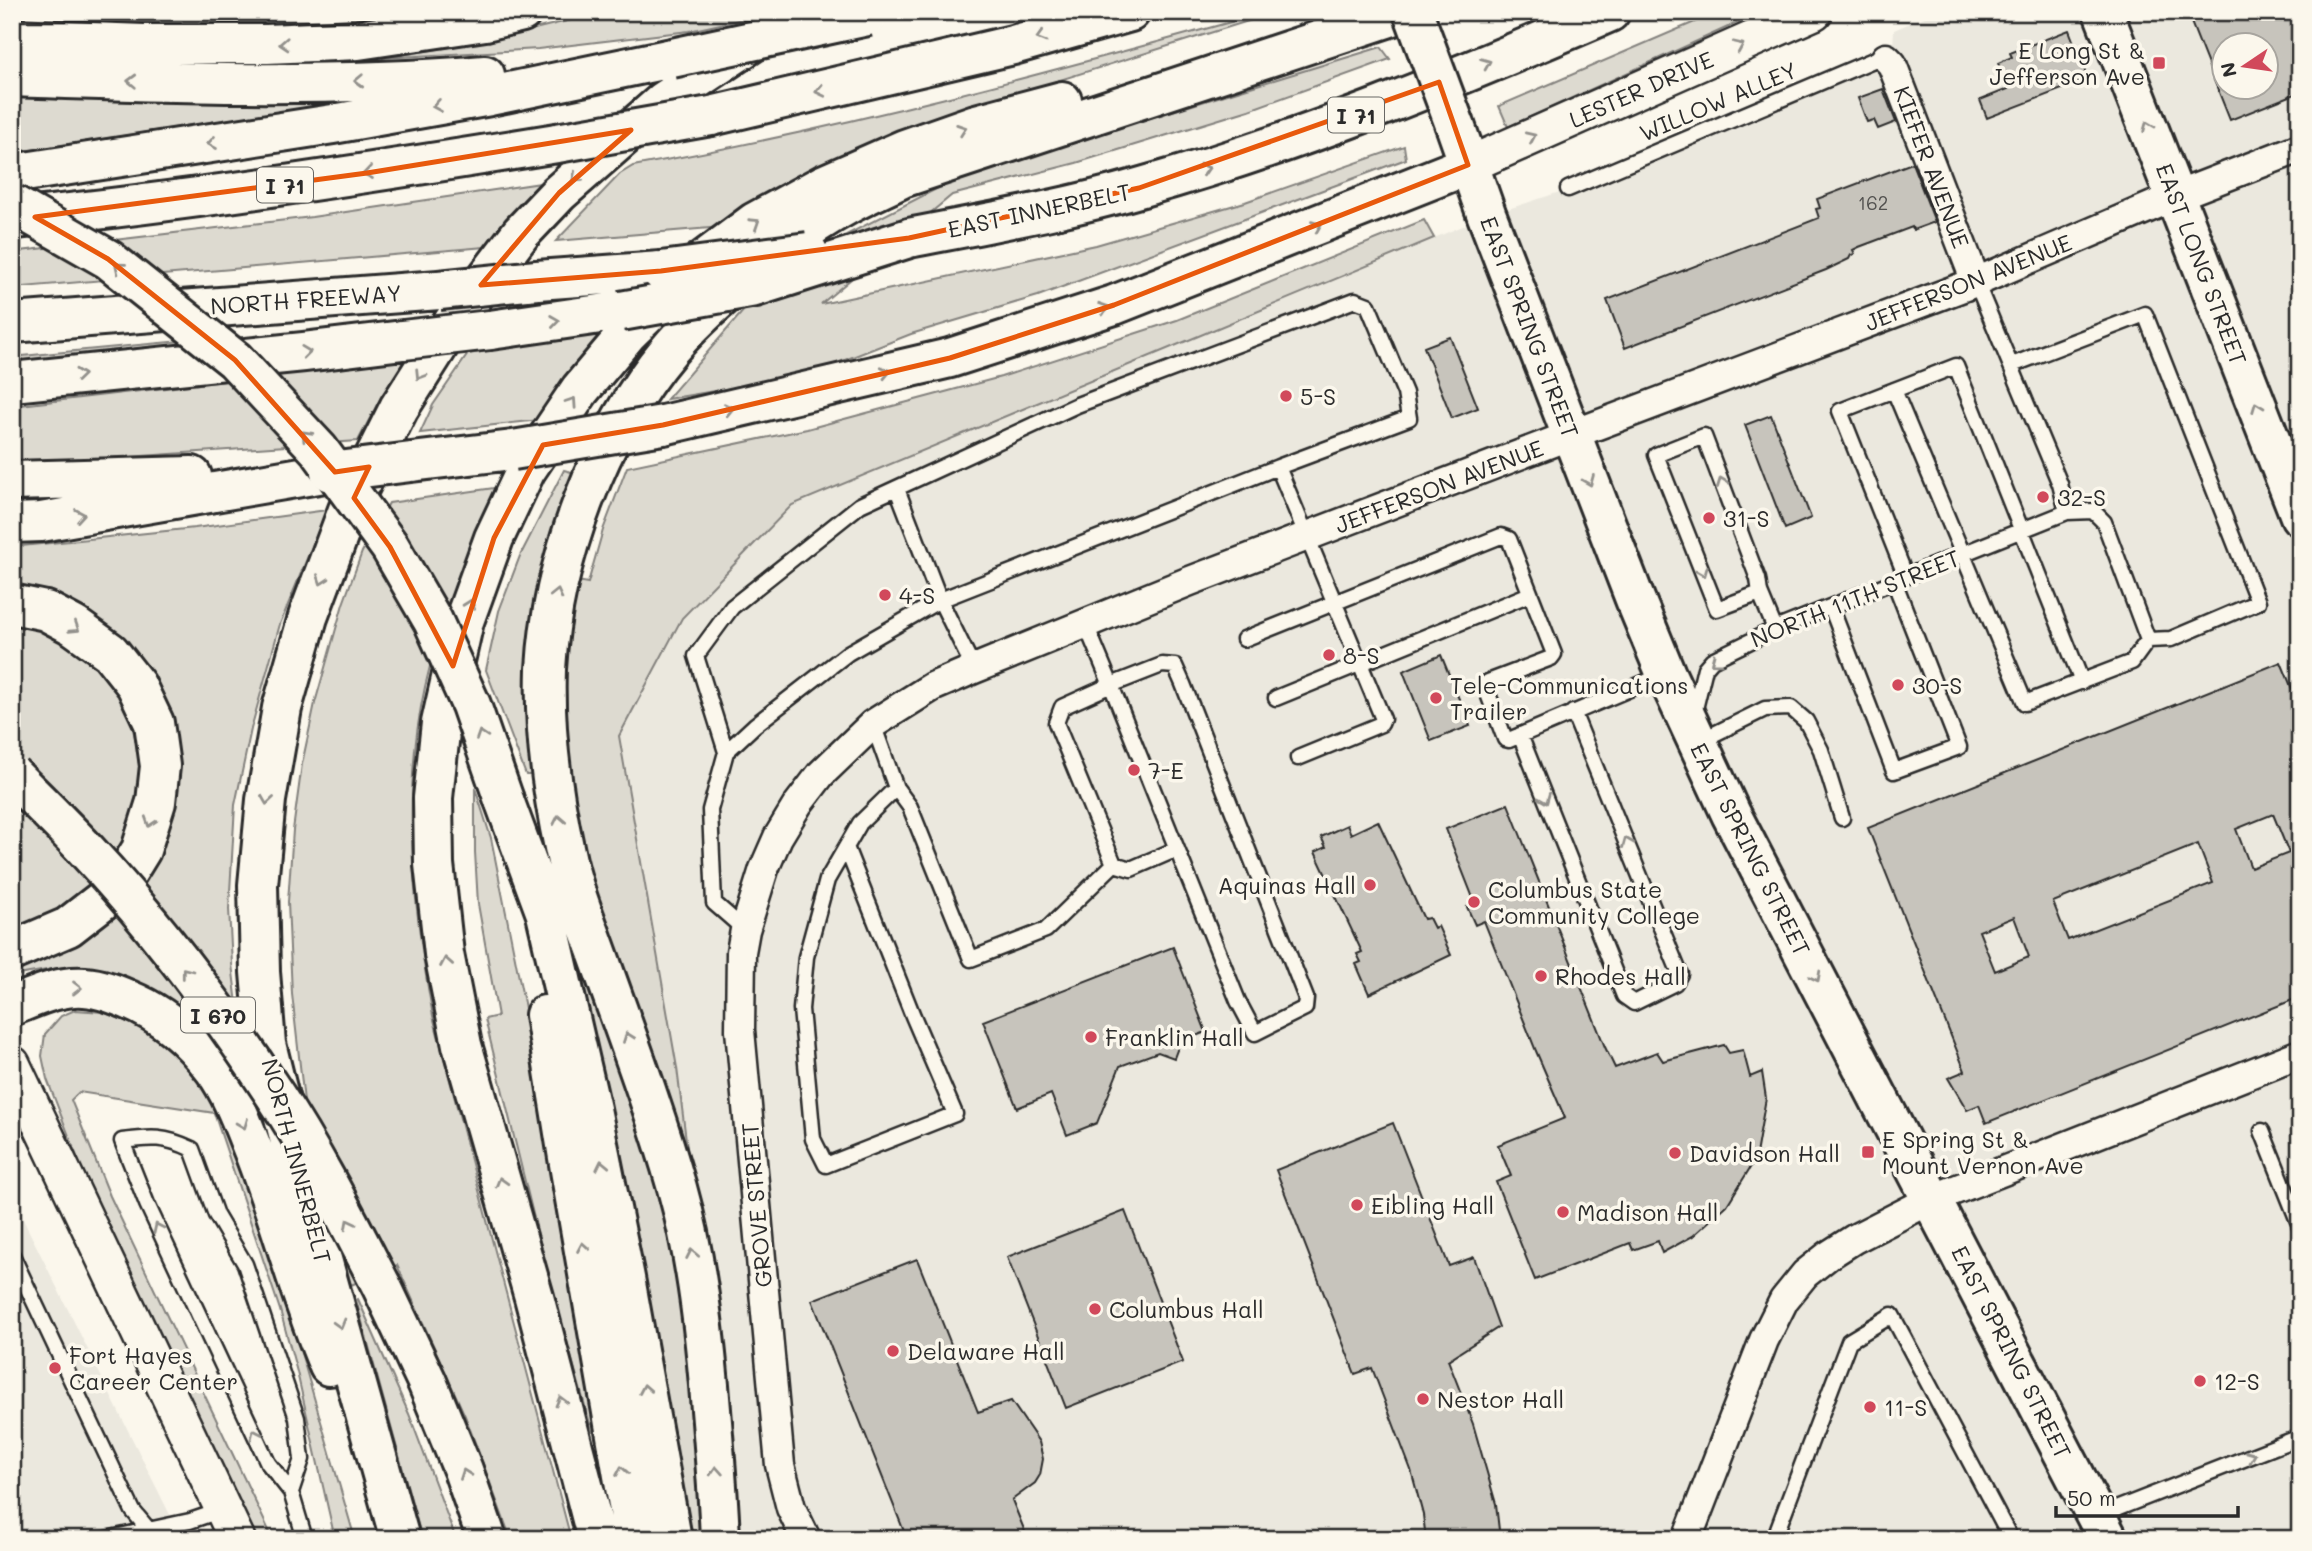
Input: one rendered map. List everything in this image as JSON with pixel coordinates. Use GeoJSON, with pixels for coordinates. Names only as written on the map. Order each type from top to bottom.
{"type":"FeatureCollection","features":[{"type":"Feature","properties":{"kind":"main road"},"geometry":{"type":"LineString","coordinates":[[12,39],[143,44],[267,44],[358,40],[485,21],[522,12]]}},
{"type":"Feature","properties":{"kind":"main road","name":"NORTH INNERBELT"},"geometry":{"type":"LineString","coordinates":[[397,1529],[297,1170],[266,1044],[260,972],[258,885],[266,800],[282,708],[308,617],[348,510],[399,408],[454,321],[521,233],[559,193],[664,101],[797,12]]}},
{"type":"Feature","properties":{"kind":"main road","name":"I 71"},"geometry":{"type":"LineString","coordinates":[[12,220],[141,206],[367,173],[711,116],[1013,45],[1130,12]]}},
{"type":"Feature","properties":{"kind":"main road"},"geometry":{"type":"LineString","coordinates":[[720,1539],[703,1322],[690,1241],[678,1190],[648,1092],[582,908],[566,856],[556,806],[547,721],[547,667],[555,604],[585,493],[635,397],[668,350],[701,316],[771,254],[845,206],[902,178],[1405,12]]}},
{"type":"Feature","properties":{"kind":"main road","name":"EAST SPRING STREET"},"geometry":{"type":"LineString","coordinates":[[1413,12],[1571,435],[1666,674],[1731,814],[2102,1528]]}},
{"type":"Feature","properties":{"kind":"main road","name":"EAST INNERBELT"},"geometry":{"type":"LineString","coordinates":[[439,290],[661,271],[909,238],[1139,188],[1308,135],[1610,12]]}},
{"type":"Feature","properties":{"kind":"main road","name":"EAST LONG STREET"},"geometry":{"type":"LineString","coordinates":[[2103,12],[2176,196],[2289,457],[2300,516]]}},
{"type":"Feature","properties":{"kind":"main road"},"geometry":{"type":"LineString","coordinates":[[12,174],[491,96],[876,14]]}},
{"type":"Feature","properties":{"kind":"main road"},"geometry":{"type":"LineString","coordinates":[[12,25],[143,44]]}},
{"type":"Feature","properties":{"kind":"main road"},"geometry":{"type":"LineString","coordinates":[[597,1539],[534,1297],[462,1045],[444,954],[434,864],[433,798],[440,723],[464,621],[494,538],[526,470],[580,390],[619,343],[700,263],[755,222],[823,185],[905,149],[976,124],[1145,78],[1314,44]]}},
{"type":"Feature","properties":{"kind":"main road"},"geometry":{"type":"LineString","coordinates":[[12,77],[255,85],[436,79],[672,58]]}},
{"type":"Feature","properties":{"kind":"main road"},"geometry":{"type":"LineString","coordinates":[[12,523],[41,522],[330,472],[513,450],[663,425],[950,358],[1114,305],[1468,165]]}},
{"type":"Feature","properties":{"kind":"main road"},"geometry":{"type":"LineString","coordinates":[[12,204],[108,259],[224,352],[319,450],[390,547],[433,621],[471,705],[546,914],[591,1109],[625,1278],[672,1539]]}},
{"type":"Feature","properties":{"kind":"main road"},"geometry":{"type":"LineString","coordinates":[[12,382],[490,330],[621,311],[755,287],[909,238]]}},
{"type":"Feature","properties":{"kind":"main road","name":"NORTH FREEWAY"},"geometry":{"type":"LineString","coordinates":[[12,323],[439,290]]}},
{"type":"Feature","properties":{"kind":"main road"},"geometry":{"type":"LineString","coordinates":[[12,481],[330,472]]}},
{"type":"Feature","properties":{"kind":"main road"},"geometry":{"type":"LineString","coordinates":[[12,604],[46,611],[74,626],[110,652],[136,685],[154,723],[160,766],[156,802],[141,850],[117,889],[68,927],[12,951]]}},
{"type":"Feature","properties":{"kind":"main road","name":"I 670"},"geometry":{"type":"LineString","coordinates":[[12,775],[88,852],[146,920],[202,992],[276,1096],[338,1202],[381,1285],[427,1382],[463,1470],[487,1539]]}},
{"type":"Feature","properties":{"kind":"main road"},"geometry":{"type":"LineString","coordinates":[[504,800],[538,970],[634,1539]]}},
{"type":"Feature","properties":{"kind":"main road"},"geometry":{"type":"LineString","coordinates":[[12,1006],[53,990],[76,987],[107,990],[147,1007],[178,1030],[214,1069],[235,1104],[265,1179],[317,1336],[397,1529]]}},
{"type":"Feature","properties":{"kind":"street","name":"LESTER DRIVE"},"geometry":{"type":"LineString","coordinates":[[1468,165],[1814,12]]}},
{"type":"Feature","properties":{"kind":"street","name":"KIEFER AVENUE"},"geometry":{"type":"LineString","coordinates":[[1886,58],[1892,64],[1976,282]]}},
{"type":"Feature","properties":{"kind":"street","name":"JEFFERSON AVENUE"},"geometry":{"type":"LineString","coordinates":[[764,869],[778,837],[821,774],[873,724],[932,687],[1306,537],[1976,282],[2176,196],[2300,148]]}},
{"type":"Feature","properties":{"kind":"street","name":"GROVE STREET"},"geometry":{"type":"LineString","coordinates":[[764,869],[741,952],[740,1030],[780,1465],[803,1538]]}},
{"type":"Feature","properties":{"kind":"street"},"geometry":{"type":"LineString","coordinates":[[1687,1539],[1764,1340],[1784,1300],[1805,1274],[1829,1255],[1854,1239],[1932,1199],[2300,1054]]}},
{"type":"Feature","properties":{"kind":"street"},"geometry":{"type":"LineString","coordinates":[[12,1064],[230,1524]]}},
{"type":"Feature","properties":{"kind":"lane","name":"WILLOW ALLEY"},"geometry":{"type":"LineString","coordinates":[[1569,189],[1878,58],[1886,58]]}},
{"type":"Feature","properties":{"kind":"lane","name":"KIEFER AVENUE"},"geometry":{"type":"LineString","coordinates":[[1976,282],[2060,484],[2067,512]]}},
{"type":"Feature","properties":{"kind":"lane"},"geometry":{"type":"LineString","coordinates":[[726,752],[696,656],[732,607],[860,505],[1077,405],[1150,376],[1355,300],[1368,306],[1405,393],[1409,418],[940,600],[848,653],[755,725],[726,752],[709,810],[714,903],[745,930]]}},
{"type":"Feature","properties":{"kind":"lane"},"geometry":{"type":"LineString","coordinates":[[2012,365],[2145,314],[2258,602],[2171,639],[2148,640]]}},
{"type":"Feature","properties":{"kind":"lane"},"geometry":{"type":"LineString","coordinates":[[1831,607],[1894,771],[1959,747],[1840,411],[1956,366],[2082,682]]}},
{"type":"Feature","properties":{"kind":"lane"},"geometry":{"type":"LineString","coordinates":[[1894,390],[2025,703],[2132,663],[2148,640]]}},
{"type":"Feature","properties":{"kind":"lane"},"geometry":{"type":"LineString","coordinates":[[1760,593],[1717,609],[1656,455],[1704,436],[1775,629]]}},
{"type":"Feature","properties":{"kind":"lane"},"geometry":{"type":"LineString","coordinates":[[1278,467],[1383,719],[1381,724],[1298,758]]}},
{"type":"Feature","properties":{"kind":"lane"},"geometry":{"type":"LineString","coordinates":[[897,489],[940,600],[974,668]]}},
{"type":"Feature","properties":{"kind":"lane"},"geometry":{"type":"LineString","coordinates":[[2067,512],[2094,512],[2104,522],[2148,640]]}},
{"type":"Feature","properties":{"kind":"lane","name":"NORTH 11TH STREET"},"geometry":{"type":"LineString","coordinates":[[1694,735],[1705,667],[1712,660],[1775,629],[2067,512]]}},
{"type":"Feature","properties":{"kind":"lane"},"geometry":{"type":"LineString","coordinates":[[1244,639],[1501,536],[1508,539],[1554,654],[1551,658],[1488,682],[1485,686],[1505,739],[1509,740],[1666,674]]}},
{"type":"Feature","properties":{"kind":"lane"},"geometry":{"type":"LineString","coordinates":[[1276,698],[1530,594]]}},
{"type":"Feature","properties":{"kind":"lane"},"geometry":{"type":"LineString","coordinates":[[1086,625],[1111,685],[1177,849],[1237,1002],[1255,1033],[1306,1008],[1306,998],[1175,666],[1161,665],[1111,685],[1062,707],[1056,723],[1114,864]]}},
{"type":"Feature","properties":{"kind":"lane"},"geometry":{"type":"LineString","coordinates":[[1694,735],[1765,709],[1791,708],[1806,721],[1821,750],[1842,818]]}},
{"type":"Feature","properties":{"kind":"lane"},"geometry":{"type":"LineString","coordinates":[[1520,735],[1624,996],[1634,1003],[1675,983],[1680,974],[1573,712]]}},
{"type":"Feature","properties":{"kind":"lane"},"geometry":{"type":"LineString","coordinates":[[873,724],[896,788],[910,807],[971,958],[1046,930],[1114,864]]}},
{"type":"Feature","properties":{"kind":"lane"},"geometry":{"type":"LineString","coordinates":[[846,847],[955,1114],[826,1165],[813,1139],[801,1009],[806,957],[827,880],[846,847],[860,823],[896,788]]}},
{"type":"Feature","properties":{"kind":"lane"},"geometry":{"type":"LineString","coordinates":[[1114,864],[1131,869],[1177,849]]}},
{"type":"Feature","properties":{"kind":"lane"},"geometry":{"type":"LineString","coordinates":[[2262,1131],[2300,1226]]}},
{"type":"Feature","properties":{"kind":"lane"},"geometry":{"type":"LineString","coordinates":[[291,1492],[302,1459],[297,1418],[245,1264],[216,1215],[192,1149],[172,1139],[152,1137],[122,1141],[147,1204],[268,1463],[291,1492],[305,1539]]}},
{"type":"Feature","properties":{"kind":"lane"},"geometry":{"type":"LineString","coordinates":[[12,1255],[132,1511],[149,1530]]}},
{"type":"Feature","properties":{"kind":"lane"},"geometry":{"type":"LineString","coordinates":[[1774,1539],[1849,1341],[1892,1315],[2011,1539]]}},
{"type":"Feature","properties":{"kind":"lane"},"geometry":{"type":"LineString","coordinates":[[2102,1528],[2300,1437]]}},
{"type":"Feature","properties":{"kind":"lane"},"geometry":{"type":"LineString","coordinates":[[106,1539],[190,1521],[230,1524]]}},
{"type":"Feature","properties":{"kind":"highlighted area"},"geometry":{"type":"Polygon","coordinates":[[[1439,82],[1468,165],[1114,305],[950,358],[663,425],[543,445],[494,538],[453,666],[390,547],[354,498],[369,467],[335,472],[235,360],[108,259],[35,217],[367,173],[631,130],[559,193],[481,285],[661,271],[909,238],[1139,188],[1439,82]]]}},
{"type":"Feature","properties":{"kind":"shaded area"},"geometry":{"type":"Polygon","coordinates":[[[159,12],[335,12],[183,15],[159,12]]]}},
{"type":"Feature","properties":{"kind":"shaded area"},"geometry":{"type":"Polygon","coordinates":[[[604,12],[753,12],[743,19],[689,31],[538,49],[382,58],[481,42],[604,12]]]}},
{"type":"Feature","properties":{"kind":"shaded area"},"geometry":{"type":"Polygon","coordinates":[[[1267,12],[1277,12],[993,101],[722,227],[556,241],[620,174],[633,166],[872,116],[1267,12]]]}},
{"type":"Feature","properties":{"kind":"shaded area"},"geometry":{"type":"Polygon","coordinates":[[[1718,12],[1761,12],[1508,127],[1499,106],[1718,12]]]}},
{"type":"Feature","properties":{"kind":"shaded area","name":"Columbus State Community College"},"geometry":{"type":"Polygon","coordinates":[[[1936,12],[2300,12],[2300,1539],[737,1539],[725,1337],[710,1236],[687,1148],[677,1068],[619,736],[682,618],[792,505],[1487,216],[1569,189],[1878,58],[1892,63],[1894,30],[1936,12]]]}},
{"type":"Feature","properties":{"kind":"shaded area"},"geometry":{"type":"Polygon","coordinates":[[[1381,47],[1390,59],[1249,110],[1076,163],[952,195],[821,304],[1096,245],[1245,202],[1404,146],[1406,159],[1038,296],[911,334],[804,376],[667,399],[744,310],[844,236],[942,186],[1020,158],[1381,47]]]}},
{"type":"Feature","properties":{"kind":"shaded area"},"geometry":{"type":"Polygon","coordinates":[[[12,91],[138,98],[336,103],[12,153],[12,91]]]}},
{"type":"Feature","properties":{"kind":"shaded area"},"geometry":{"type":"Polygon","coordinates":[[[541,183],[485,247],[12,288],[12,252],[312,217],[541,183]]]}},
{"type":"Feature","properties":{"kind":"shaded area"},"geometry":{"type":"Polygon","coordinates":[[[1424,220],[1434,238],[792,505],[682,618],[619,736],[677,1068],[687,1148],[591,880],[578,826],[562,717],[566,659],[577,581],[588,583],[603,530],[627,467],[807,429],[1001,377],[1177,320],[1424,220]]]}},
{"type":"Feature","properties":{"kind":"shaded area"},"geometry":{"type":"Polygon","coordinates":[[[609,332],[540,420],[420,433],[433,405],[468,354],[609,332]]]}},
{"type":"Feature","properties":{"kind":"shaded area"},"geometry":{"type":"Polygon","coordinates":[[[180,341],[179,350],[12,367],[12,357],[180,341]]]}},
{"type":"Feature","properties":{"kind":"shaded area"},"geometry":{"type":"Polygon","coordinates":[[[406,360],[382,395],[358,441],[12,465],[12,406],[406,360]]]}},
{"type":"Feature","properties":{"kind":"shaded area"},"geometry":{"type":"Polygon","coordinates":[[[564,470],[575,473],[534,775],[526,775],[486,670],[499,611],[520,556],[564,470]]]}},
{"type":"Feature","properties":{"kind":"shaded area"},"geometry":{"type":"Polygon","coordinates":[[[501,487],[457,585],[431,661],[413,769],[412,852],[420,934],[433,1016],[571,1539],[511,1539],[465,1416],[397,1265],[351,1285],[305,1110],[292,994],[288,902],[293,830],[302,764],[315,703],[343,604],[362,552],[389,503],[501,487]]]}},
{"type":"Feature","properties":{"kind":"shaded area"},"geometry":{"type":"Polygon","coordinates":[[[327,510],[280,624],[251,729],[235,805],[229,909],[232,964],[248,1092],[105,971],[70,966],[12,976],[12,972],[57,950],[148,875],[162,848],[172,819],[175,787],[171,733],[12,587],[12,547],[195,528],[327,510]]]}},
{"type":"Feature","properties":{"kind":"shaded area"},"geometry":{"type":"Polygon","coordinates":[[[12,623],[33,627],[62,641],[109,678],[132,724],[138,756],[139,788],[131,824],[121,845],[92,883],[74,900],[54,913],[12,929],[12,623]]]}},
{"type":"Feature","properties":{"kind":"shaded area"},"geometry":{"type":"Polygon","coordinates":[[[475,788],[491,838],[545,1108],[599,1429],[592,1431],[545,1263],[485,1019],[498,1016],[478,904],[475,788]]]}},
{"type":"Feature","properties":{"kind":"shaded area"},"geometry":{"type":"Polygon","coordinates":[[[562,903],[660,1168],[687,1302],[704,1539],[688,1539],[651,1309],[562,903]]]}},
{"type":"Feature","properties":{"kind":"shaded area"},"geometry":{"type":"Polygon","coordinates":[[[75,1010],[103,1012],[153,1032],[168,1042],[220,1107],[291,1318],[355,1539],[335,1539],[280,1310],[214,1113],[79,1092],[71,1100],[110,1196],[273,1539],[255,1539],[88,1185],[47,1079],[42,1056],[45,1034],[61,1016],[75,1010]]]}},
{"type":"Feature","properties":{"kind":"shaded area","name":"Fort Hayes Career Center"},"geometry":{"type":"Polygon","coordinates":[[[12,1197],[182,1539],[12,1539],[12,1197]]]}},
{"type":"Feature","properties":{"kind":"shaded area"},"geometry":{"type":"Polygon","coordinates":[[[358,1299],[409,1414],[456,1539],[422,1539],[356,1300],[358,1299]]]}},
{"type":"Feature","properties":{"kind":"building"},"geometry":{"type":"Polygon","coordinates":[[[2187,12],[2300,12],[2300,92],[2280,100],[2280,32],[2210,32],[2210,70],[2187,12]]]}},
{"type":"Feature","properties":{"kind":"building"},"geometry":{"type":"Polygon","coordinates":[[[2069,30],[2088,79],[1987,118],[1980,100],[2008,89],[1998,63],[2012,57],[2010,53],[2069,30]]]}},
{"type":"Feature","properties":{"kind":"building"},"geometry":{"type":"Polygon","coordinates":[[[1883,89],[1896,122],[1878,129],[1874,120],[1867,122],[1858,98],[1883,89]]]}},
{"type":"Feature","properties":{"kind":"building"},"geometry":{"type":"Polygon","coordinates":[[[2223,102],[2275,102],[2230,120],[2223,102]]]}},
{"type":"Feature","properties":{"kind":"building"},"geometry":{"type":"Polygon","coordinates":[[[1912,163],[1935,222],[1913,230],[1912,227],[1859,247],[1853,250],[1855,254],[1849,259],[1826,270],[1625,348],[1607,300],[1819,218],[1817,199],[1912,163]]]}},
{"type":"Feature","properties":{"kind":"building"},"geometry":{"type":"Polygon","coordinates":[[[1450,337],[1478,408],[1452,418],[1424,347],[1450,337]]]}},
{"type":"Feature","properties":{"kind":"building"},"geometry":{"type":"Polygon","coordinates":[[[1771,415],[1811,518],[1785,529],[1745,425],[1771,415]]]}},
{"type":"Feature","properties":{"kind":"building","name":"Tele-Communications Trailer"},"geometry":{"type":"Polygon","coordinates":[[[1441,655],[1470,726],[1431,741],[1403,671],[1441,655]]]}},
{"type":"Feature","properties":{"kind":"building"},"geometry":{"type":"Polygon","coordinates":[[[2281,662],[2300,708],[2300,997],[1986,1123],[1979,1105],[1967,1110],[1948,1078],[1965,1071],[1868,828],[2281,662]],[[2273,814],[2236,829],[2251,868],[2289,853],[2273,814]],[[2198,844],[2053,902],[2068,940],[2213,883],[2198,844]],[[2014,917],[1979,931],[1995,971],[2029,957],[2014,917]]]}},
{"type":"Feature","properties":{"kind":"building"},"geometry":{"type":"Polygon","coordinates":[[[1508,804],[1615,1068],[1657,1052],[1663,1061],[1724,1045],[1729,1053],[1743,1050],[1750,1077],[1762,1072],[1766,1098],[1755,1160],[1727,1205],[1693,1236],[1662,1253],[1658,1241],[1633,1250],[1630,1243],[1535,1280],[1496,1182],[1511,1176],[1498,1145],[1565,1118],[1484,921],[1475,925],[1467,907],[1475,903],[1446,829],[1508,804]]]}},
{"type":"Feature","properties":{"kind":"building","name":"Aquinas Hall"},"geometry":{"type":"Polygon","coordinates":[[[1378,821],[1424,919],[1429,918],[1434,928],[1438,926],[1451,955],[1369,994],[1356,964],[1361,962],[1357,954],[1362,952],[1315,852],[1326,847],[1321,837],[1347,825],[1351,834],[1378,821]]]}},
{"type":"Feature","properties":{"kind":"building","name":"Franklin Hall"},"geometry":{"type":"Polygon","coordinates":[[[1173,947],[1206,1032],[1180,1042],[1174,1058],[1158,1052],[1120,1066],[1097,1123],[1067,1135],[1051,1094],[1017,1108],[983,1021],[1173,947]]]}},
{"type":"Feature","properties":{"kind":"building"},"geometry":{"type":"Polygon","coordinates":[[[1393,1123],[1449,1266],[1474,1257],[1499,1327],[1448,1360],[1473,1424],[1496,1504],[1500,1539],[1426,1539],[1423,1515],[1411,1470],[1372,1368],[1355,1374],[1276,1170],[1393,1123]]]}},
{"type":"Feature","properties":{"kind":"building","name":"Columbus Hall"},"geometry":{"type":"Polygon","coordinates":[[[1125,1211],[1183,1362],[1066,1408],[1007,1257],[1125,1211]]]}},
{"type":"Feature","properties":{"kind":"building","name":"Delaware Hall"},"geometry":{"type":"Polygon","coordinates":[[[917,1259],[978,1412],[1011,1401],[1039,1442],[1043,1459],[1040,1475],[1035,1483],[1012,1500],[1028,1539],[907,1539],[812,1300],[917,1259]]]}},
{"type":"Feature","properties":{"kind":"place","name":"E Long St & Jefferson Ave"},"geometry":{"type":"Point","coordinates":[2159,63]}},
{"type":"Feature","properties":{"kind":"place","name":"5-S"},"geometry":{"type":"Point","coordinates":[1286,396]}},
{"type":"Feature","properties":{"kind":"place","name":"32-S"},"geometry":{"type":"Point","coordinates":[2043,497]}},
{"type":"Feature","properties":{"kind":"place","name":"31-S"},"geometry":{"type":"Point","coordinates":[1709,518]}},
{"type":"Feature","properties":{"kind":"place","name":"4-S"},"geometry":{"type":"Point","coordinates":[885,595]}},
{"type":"Feature","properties":{"kind":"place","name":"8-S"},"geometry":{"type":"Point","coordinates":[1329,655]}},
{"type":"Feature","properties":{"kind":"place","name":"30-S"},"geometry":{"type":"Point","coordinates":[1898,685]}},
{"type":"Feature","properties":{"kind":"place","name":"Tele-Communications Trailer"},"geometry":{"type":"Point","coordinates":[1436,698]}},
{"type":"Feature","properties":{"kind":"place","name":"7-E"},"geometry":{"type":"Point","coordinates":[1134,770]}},
{"type":"Feature","properties":{"kind":"place","name":"Aquinas Hall"},"geometry":{"type":"Point","coordinates":[1370,885]}},
{"type":"Feature","properties":{"kind":"place","name":"Columbus State Community College"},"geometry":{"type":"Point","coordinates":[1474,902]}},
{"type":"Feature","properties":{"kind":"place","name":"Rhodes Hall"},"geometry":{"type":"Point","coordinates":[1541,976]}},
{"type":"Feature","properties":{"kind":"place","name":"Franklin Hall"},"geometry":{"type":"Point","coordinates":[1091,1037]}},
{"type":"Feature","properties":{"kind":"place","name":"E Spring St & Mount Vernon Ave"},"geometry":{"type":"Point","coordinates":[1868,1152]}},
{"type":"Feature","properties":{"kind":"place","name":"Davidson Hall"},"geometry":{"type":"Point","coordinates":[1675,1153]}},
{"type":"Feature","properties":{"kind":"place","name":"Eibling Hall"},"geometry":{"type":"Point","coordinates":[1357,1205]}},
{"type":"Feature","properties":{"kind":"place","name":"Madison Hall"},"geometry":{"type":"Point","coordinates":[1563,1212]}},
{"type":"Feature","properties":{"kind":"place","name":"Columbus Hall"},"geometry":{"type":"Point","coordinates":[1095,1309]}},
{"type":"Feature","properties":{"kind":"place","name":"Delaware Hall"},"geometry":{"type":"Point","coordinates":[893,1351]}},
{"type":"Feature","properties":{"kind":"place","name":"Fort Hayes Career Center"},"geometry":{"type":"Point","coordinates":[55,1368]}},
{"type":"Feature","properties":{"kind":"place","name":"12-S"},"geometry":{"type":"Point","coordinates":[2200,1381]}},
{"type":"Feature","properties":{"kind":"place","name":"Nestor Hall"},"geometry":{"type":"Point","coordinates":[1423,1399]}},
{"type":"Feature","properties":{"kind":"place","name":"11-S"},"geometry":{"type":"Point","coordinates":[1870,1407]}}]}
